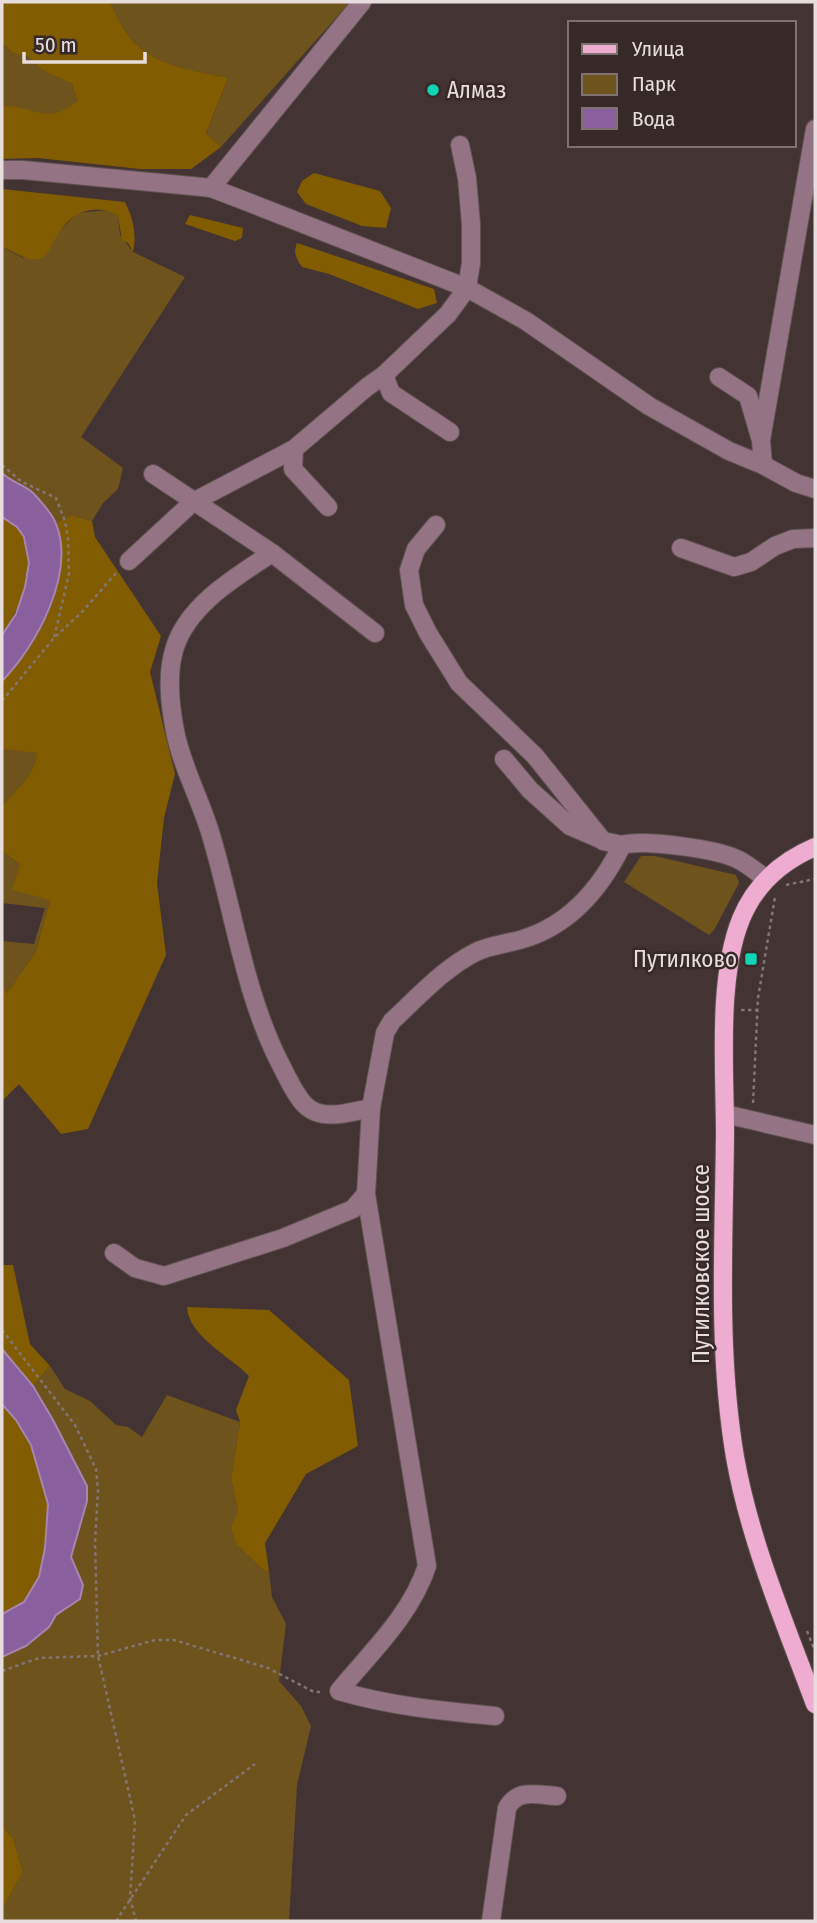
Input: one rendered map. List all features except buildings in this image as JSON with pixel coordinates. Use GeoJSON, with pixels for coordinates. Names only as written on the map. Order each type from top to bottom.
{"type":"FeatureCollection","features":[{"type":"Feature","properties":{"kind":"main road","name":"Путилковское шоссе"},"geometry":{"type":"LineString","coordinates":[[815,847],[785,863],[771,886],[742,916],[734,938],[726,1009],[724,1302],[727,1392],[735,1458],[763,1562],[815,1704]]}},
{"type":"Feature","properties":{"kind":"street"},"geometry":{"type":"LineString","coordinates":[[211,188],[362,2]]}},
{"type":"Feature","properties":{"kind":"street"},"geometry":{"type":"LineString","coordinates":[[761,440],[815,129]]}},
{"type":"Feature","properties":{"kind":"street"},"geometry":{"type":"LineString","coordinates":[[129,561],[193,502],[294,449],[384,375],[448,314],[467,289],[471,263],[467,178],[460,145]]}},
{"type":"Feature","properties":{"kind":"street"},"geometry":{"type":"LineString","coordinates":[[2,170],[211,188],[467,289],[526,321],[649,406],[729,451],[796,483],[815,489]]}},
{"type":"Feature","properties":{"kind":"street"},"geometry":{"type":"LineString","coordinates":[[384,375],[391,393],[450,432]]}},
{"type":"Feature","properties":{"kind":"street"},"geometry":{"type":"LineString","coordinates":[[719,377],[748,396],[761,440],[763,465]]}},
{"type":"Feature","properties":{"kind":"street"},"geometry":{"type":"LineString","coordinates":[[294,449],[293,469],[328,507]]}},
{"type":"Feature","properties":{"kind":"street"},"geometry":{"type":"LineString","coordinates":[[153,474],[272,552],[376,633]]}},
{"type":"Feature","properties":{"kind":"street"},"geometry":{"type":"LineString","coordinates":[[436,525],[416,549],[409,570],[414,606],[428,633],[459,683],[535,756],[603,841]]}},
{"type":"Feature","properties":{"kind":"street"},"geometry":{"type":"LineString","coordinates":[[681,548],[734,566],[751,562],[784,542],[815,538]]}},
{"type":"Feature","properties":{"kind":"street"},"geometry":{"type":"LineString","coordinates":[[272,552],[224,586],[193,615],[175,646],[169,677],[175,733],[210,833],[239,948],[272,1048],[305,1105],[319,1114],[337,1115],[371,1108]]}},
{"type":"Feature","properties":{"kind":"street"},"geometry":{"type":"LineString","coordinates":[[504,759],[530,790],[570,826],[603,841],[622,845],[633,842],[699,849],[739,860],[771,886]]}},
{"type":"Feature","properties":{"kind":"street"},"geometry":{"type":"LineString","coordinates":[[495,1716],[423,1710],[339,1691],[399,1621],[422,1582],[427,1566],[366,1194],[371,1108],[385,1033],[392,1021],[458,963],[477,951],[548,929],[583,904],[604,878],[622,845]]}},
{"type":"Feature","properties":{"kind":"street"},"geometry":{"type":"LineString","coordinates":[[725,1114],[815,1135]]}},
{"type":"Feature","properties":{"kind":"street"},"geometry":{"type":"LineString","coordinates":[[114,1253],[135,1268],[164,1276],[283,1238],[353,1209],[366,1194]]}},
{"type":"Feature","properties":{"kind":"street"},"geometry":{"type":"LineString","coordinates":[[491,1921],[507,1808],[520,1794],[557,1796]]}},
{"type":"Feature","properties":{"kind":"path"},"geometry":{"type":"LineString","coordinates":[[2,465],[22,482],[56,498],[65,520],[69,574],[54,638]]}},
{"type":"Feature","properties":{"kind":"path"},"geometry":{"type":"LineString","coordinates":[[2,701],[54,638],[129,561]]}},
{"type":"Feature","properties":{"kind":"path"},"geometry":{"type":"LineString","coordinates":[[785,886],[815,879]]}},
{"type":"Feature","properties":{"kind":"path"},"geometry":{"type":"LineString","coordinates":[[752,1121],[758,1010],[771,886]]}},
{"type":"Feature","properties":{"kind":"path"},"geometry":{"type":"LineString","coordinates":[[737,1009],[758,1010]]}},
{"type":"Feature","properties":{"kind":"path"},"geometry":{"type":"LineString","coordinates":[[2,1330],[75,1424],[96,1469],[98,1656],[135,1820],[130,1898],[136,1921]]}},
{"type":"Feature","properties":{"kind":"path"},"geometry":{"type":"LineString","coordinates":[[806,1630],[815,1651]]}},
{"type":"Feature","properties":{"kind":"path"},"geometry":{"type":"LineString","coordinates":[[2,1671],[38,1658],[98,1656],[155,1640],[174,1640],[268,1668],[314,1692],[339,1691]]}},
{"type":"Feature","properties":{"kind":"path"},"geometry":{"type":"LineString","coordinates":[[116,1921],[186,1815],[256,1764]]}},
{"type":"Feature","properties":{"kind":"green space"},"geometry":{"type":"Polygon","coordinates":[[[109,2],[350,2],[221,147],[206,135],[228,78],[189,70],[152,56],[128,36],[109,2]]]}},
{"type":"Feature","properties":{"kind":"green space"},"geometry":{"type":"Polygon","coordinates":[[[2,43],[13,53],[29,57],[42,70],[72,84],[77,101],[67,110],[56,114],[41,114],[2,106],[2,43]]]}},
{"type":"Feature","properties":{"kind":"green space"},"geometry":{"type":"Polygon","coordinates":[[[108,210],[118,216],[120,235],[133,252],[185,277],[81,437],[123,468],[118,489],[103,503],[92,521],[71,515],[56,523],[33,492],[2,473],[2,247],[23,258],[50,247],[59,231],[77,213],[108,210]]]}},
{"type":"Feature","properties":{"kind":"green space"},"geometry":{"type":"Polygon","coordinates":[[[2,749],[38,752],[30,775],[2,806],[2,749]]]}},
{"type":"Feature","properties":{"kind":"green space"},"geometry":{"type":"Polygon","coordinates":[[[2,851],[20,864],[50,900],[36,951],[7,993],[2,986],[2,941],[34,944],[45,908],[2,903],[2,851]]]}},
{"type":"Feature","properties":{"kind":"green space"},"geometry":{"type":"Polygon","coordinates":[[[641,856],[655,856],[736,875],[739,883],[709,935],[624,882],[641,856]]]}},
{"type":"Feature","properties":{"kind":"green space"},"geometry":{"type":"Polygon","coordinates":[[[50,1366],[65,1389],[90,1401],[116,1425],[128,1427],[142,1437],[167,1395],[240,1422],[231,1479],[238,1511],[237,1545],[262,1569],[269,1572],[272,1597],[286,1624],[279,1681],[301,1706],[311,1726],[297,1785],[289,1921],[2,1921],[2,1909],[23,1872],[13,1838],[2,1826],[2,1657],[26,1646],[48,1627],[56,1615],[80,1599],[83,1585],[71,1557],[87,1501],[87,1486],[33,1386],[50,1366]]]}},
{"type":"Feature","properties":{"kind":"shaded area"},"geometry":{"type":"Polygon","coordinates":[[[2,2],[109,2],[128,36],[152,56],[176,66],[228,78],[206,134],[221,147],[191,169],[140,169],[38,158],[2,159],[2,106],[49,114],[67,109],[77,101],[72,84],[42,70],[29,57],[13,53],[2,43],[2,2]]]}},
{"type":"Feature","properties":{"kind":"shaded area"},"geometry":{"type":"Polygon","coordinates":[[[314,173],[380,191],[391,208],[386,228],[362,226],[306,204],[297,192],[302,181],[314,173]]]}},
{"type":"Feature","properties":{"kind":"shaded area"},"geometry":{"type":"Polygon","coordinates":[[[2,189],[125,202],[134,226],[133,252],[128,243],[122,240],[118,216],[99,210],[80,213],[70,219],[44,256],[38,259],[24,257],[2,247],[2,189]]]}},
{"type":"Feature","properties":{"kind":"shaded area"},"geometry":{"type":"Polygon","coordinates":[[[190,215],[243,228],[242,238],[235,241],[185,224],[190,215]]]}},
{"type":"Feature","properties":{"kind":"shaded area"},"geometry":{"type":"Polygon","coordinates":[[[297,243],[434,289],[437,303],[418,309],[329,274],[302,267],[296,255],[297,243]]]}},
{"type":"Feature","properties":{"kind":"shaded area"},"geometry":{"type":"Polygon","coordinates":[[[71,515],[92,521],[95,537],[161,636],[150,672],[175,774],[164,818],[157,883],[166,955],[88,1129],[61,1134],[19,1084],[2,1101],[2,986],[7,993],[36,951],[50,900],[12,890],[20,864],[2,851],[2,806],[29,775],[37,753],[2,749],[2,681],[23,657],[48,613],[58,582],[61,561],[56,523],[71,515]]]}},
{"type":"Feature","properties":{"kind":"shaded area"},"geometry":{"type":"Polygon","coordinates":[[[2,517],[20,530],[27,542],[29,570],[22,598],[2,635],[2,517]]]}},
{"type":"Feature","properties":{"kind":"shaded area"},"geometry":{"type":"Polygon","coordinates":[[[2,1265],[13,1265],[30,1344],[50,1366],[33,1386],[2,1349],[2,1265]]]}},
{"type":"Feature","properties":{"kind":"shaded area"},"geometry":{"type":"Polygon","coordinates":[[[187,1307],[269,1310],[349,1380],[358,1446],[306,1474],[265,1543],[269,1572],[262,1569],[237,1545],[231,1528],[238,1511],[231,1479],[240,1422],[236,1410],[249,1376],[202,1337],[189,1318],[187,1307]]]}},
{"type":"Feature","properties":{"kind":"shaded area"},"geometry":{"type":"Polygon","coordinates":[[[2,1404],[16,1420],[31,1445],[48,1504],[45,1548],[39,1577],[24,1602],[2,1614],[2,1404]]]}},
{"type":"Feature","properties":{"kind":"shaded area"},"geometry":{"type":"Polygon","coordinates":[[[2,1826],[13,1838],[23,1872],[2,1909],[2,1826]]]}},
{"type":"Feature","properties":{"kind":"water"},"geometry":{"type":"Polygon","coordinates":[[[2,473],[30,490],[49,512],[56,524],[61,543],[61,564],[57,586],[39,629],[28,649],[2,681],[2,635],[16,614],[29,563],[24,537],[17,527],[2,517],[2,473]]]}},
{"type":"Feature","properties":{"kind":"water"},"geometry":{"type":"Polygon","coordinates":[[[2,1349],[33,1386],[53,1420],[87,1486],[87,1501],[71,1557],[83,1585],[80,1599],[56,1615],[49,1627],[26,1646],[2,1657],[2,1614],[24,1602],[39,1577],[45,1548],[48,1504],[31,1445],[16,1420],[2,1404],[2,1349]]]}},
{"type":"Feature","properties":{"kind":"place","name":"Алмаз"},"geometry":{"type":"Point","coordinates":[433,90]}},
{"type":"Feature","properties":{"kind":"place","name":"Путилково"},"geometry":{"type":"Point","coordinates":[751,959]}}]}
